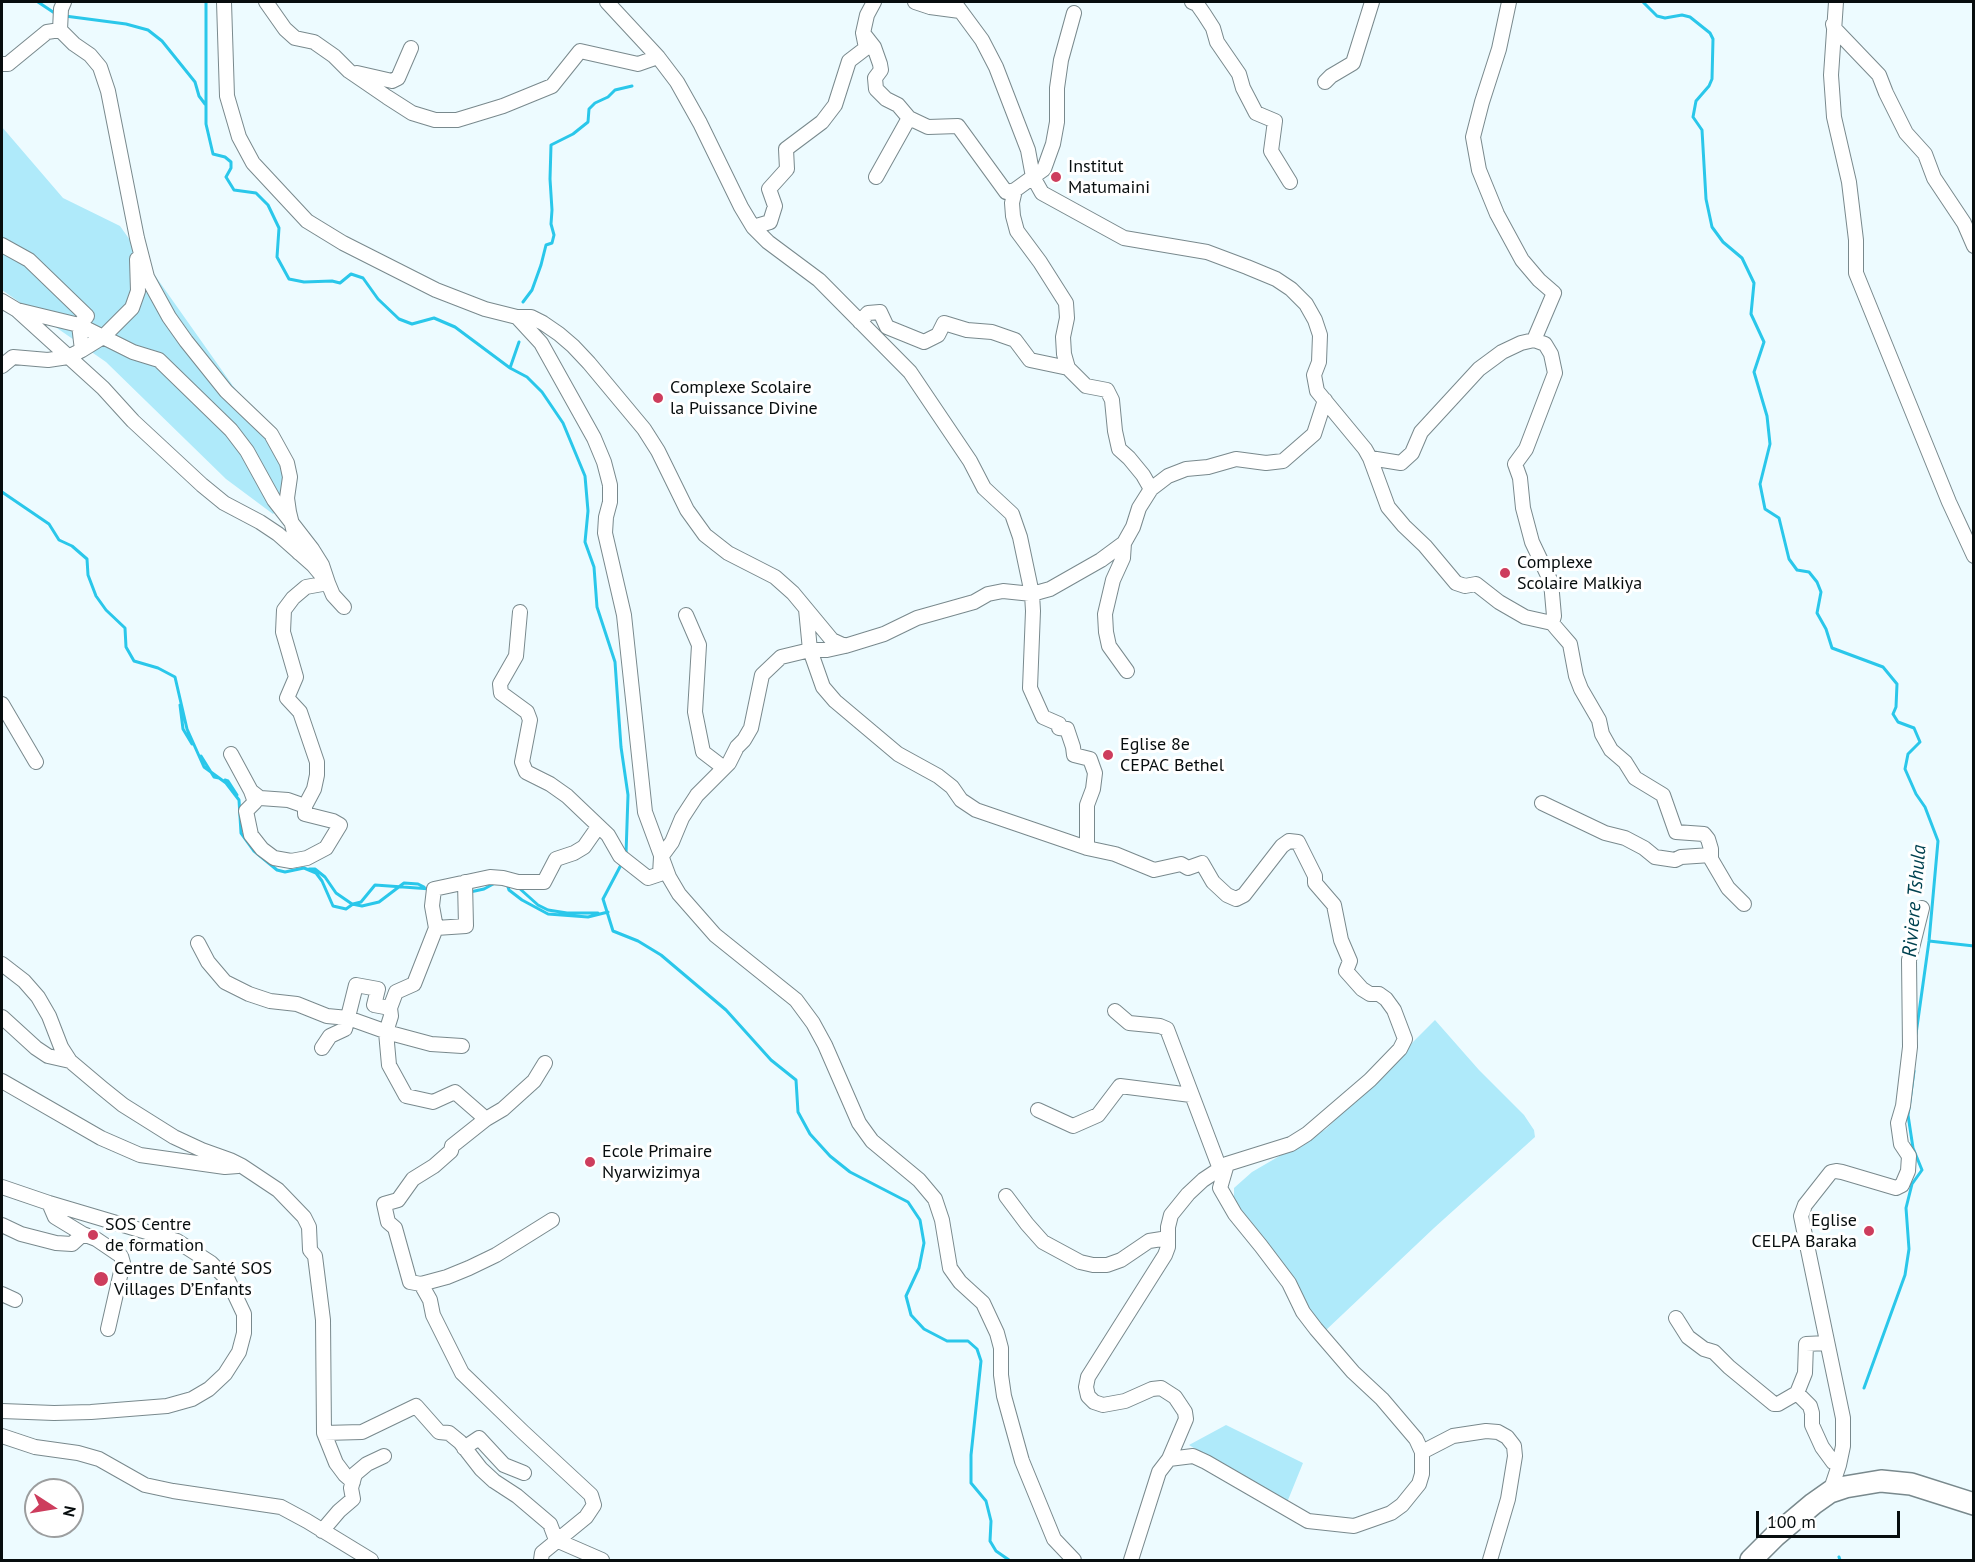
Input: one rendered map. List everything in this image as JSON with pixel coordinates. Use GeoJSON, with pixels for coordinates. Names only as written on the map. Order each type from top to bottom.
{"type":"FeatureCollection","features":[{"type":"Feature","properties":{"kind":"highway"},"geometry":{"type":"LineString","coordinates":[[1751,1560],[1813,1504],[1830,1492],[1859,1483],[1881,1480],[1911,1484],[1974,1504]]}},
{"type":"Feature","properties":{"kind":"street"},"geometry":{"type":"LineString","coordinates":[[224,2],[227,96],[239,137],[253,164],[307,221],[325,233],[436,290],[485,309],[531,317],[543,323],[573,346],[644,429],[658,451],[687,510],[705,536],[728,552],[775,577],[832,640],[845,646]]}},
{"type":"Feature","properties":{"kind":"street"},"geometry":{"type":"LineString","coordinates":[[266,2],[295,39],[314,42],[334,56],[349,72],[412,113],[435,120],[457,120],[503,106],[552,86],[580,51],[638,64],[658,57]]}},
{"type":"Feature","properties":{"kind":"street"},"geometry":{"type":"LineString","coordinates":[[607,2],[658,57],[684,91],[753,227],[768,242],[819,280],[910,372],[970,461],[984,488],[1012,514],[1020,537],[1034,611],[1030,688],[1043,717],[1059,724],[1059,728],[1067,729],[1074,755],[1090,759],[1095,772],[1088,806],[1087,848]]}},
{"type":"Feature","properties":{"kind":"street"},"geometry":{"type":"LineString","coordinates":[[753,227],[770,222],[775,206],[769,189],[787,169],[786,149],[822,122],[835,105],[849,60],[866,48],[863,33],[867,15],[874,2]]}},
{"type":"Feature","properties":{"kind":"street"},"geometry":{"type":"LineString","coordinates":[[915,2],[930,7],[957,6],[982,40],[996,66],[1029,150],[1033,177],[1042,193],[1124,238],[1208,252],[1276,279],[1291,289],[1306,304],[1320,335],[1320,355],[1314,375],[1317,391],[1346,424],[1370,458],[1388,507],[1456,583],[1465,586],[1476,584],[1499,602],[1525,617],[1552,623],[1570,644],[1581,689],[1599,720],[1602,734],[1611,750],[1625,762],[1635,778],[1663,795],[1676,832],[1704,834],[1708,839],[1711,859],[1728,888],[1744,904]]}},
{"type":"Feature","properties":{"kind":"street"},"geometry":{"type":"LineString","coordinates":[[1192,2],[1197,4],[1213,28],[1217,42],[1239,74],[1243,88],[1256,113],[1275,121],[1271,152],[1290,182]]}},
{"type":"Feature","properties":{"kind":"street"},"geometry":{"type":"LineString","coordinates":[[1325,82],[1353,63],[1372,2]]}},
{"type":"Feature","properties":{"kind":"street"},"geometry":{"type":"LineString","coordinates":[[1509,2],[1499,49],[1473,137],[1479,170],[1497,214],[1522,260],[1554,293],[1534,340]]}},
{"type":"Feature","properties":{"kind":"street"},"geometry":{"type":"LineString","coordinates":[[1826,2],[1834,28],[1879,75],[1906,134],[1925,154],[1934,178],[1964,223],[1974,246]]}},
{"type":"Feature","properties":{"kind":"street"},"geometry":{"type":"LineString","coordinates":[[1836,2],[1832,75],[1834,117],[1850,182],[1856,240],[1856,273],[1949,502],[1973,550]]}},
{"type":"Feature","properties":{"kind":"street"},"geometry":{"type":"LineString","coordinates":[[63,5],[60,27],[74,44],[90,55],[100,67],[108,91],[147,277],[169,317],[186,341],[226,391],[271,434],[287,463],[290,477],[287,498],[299,553]]}},
{"type":"Feature","properties":{"kind":"street"},"geometry":{"type":"LineString","coordinates":[[863,33],[874,47],[880,64],[881,70],[875,78],[876,89],[886,99],[898,105],[909,118],[928,127],[958,126],[1006,192],[1015,190],[1044,169],[1053,144],[1057,122],[1057,88],[1061,60],[1074,13]]}},
{"type":"Feature","properties":{"kind":"street"},"geometry":{"type":"LineString","coordinates":[[2,64],[8,64],[47,32],[60,27]]}},
{"type":"Feature","properties":{"kind":"street"},"geometry":{"type":"LineString","coordinates":[[349,72],[392,81],[398,78],[411,48]]}},
{"type":"Feature","properties":{"kind":"street"},"geometry":{"type":"LineString","coordinates":[[876,177],[909,118]]}},
{"type":"Feature","properties":{"kind":"street"},"geometry":{"type":"LineString","coordinates":[[1015,190],[1012,203],[1017,231],[1066,303],[1067,318],[1063,337],[1068,368],[1086,386],[1107,390],[1112,400],[1119,449],[1136,466],[1151,489]]}},
{"type":"Feature","properties":{"kind":"street"},"geometry":{"type":"LineString","coordinates":[[2,366],[14,357],[48,360],[68,357],[103,337],[132,308],[138,291],[137,238]]}},
{"type":"Feature","properties":{"kind":"street"},"geometry":{"type":"LineString","coordinates":[[2,245],[28,260],[87,316],[79,325],[82,350]]}},
{"type":"Feature","properties":{"kind":"street"},"geometry":{"type":"LineString","coordinates":[[2,301],[17,310],[103,388],[133,421],[202,485],[224,503],[278,534],[313,565],[328,583]]}},
{"type":"Feature","properties":{"kind":"street"},"geometry":{"type":"LineString","coordinates":[[17,310],[79,325],[133,352],[159,360],[231,430],[247,451],[274,500],[322,565],[333,595],[344,607]]}},
{"type":"Feature","properties":{"kind":"street"},"geometry":{"type":"LineString","coordinates":[[860,322],[868,313],[880,312],[887,327],[924,342],[938,336],[944,323],[967,330],[992,332],[1015,340],[1030,360],[1068,368]]}},
{"type":"Feature","properties":{"kind":"street"},"geometry":{"type":"LineString","coordinates":[[517,316],[541,343],[594,438],[604,462],[610,485],[605,533],[624,615],[645,812],[669,877],[696,915],[715,934],[796,1000],[813,1023],[825,1045],[859,1123],[872,1141],[920,1180],[935,1199],[942,1220],[950,1268],[960,1282],[983,1303],[997,1334],[1001,1348],[1004,1396],[1022,1461],[1054,1539],[1074,1560]]}},
{"type":"Feature","properties":{"kind":"street"},"geometry":{"type":"LineString","coordinates":[[1370,458],[1401,463],[1412,453],[1421,432],[1479,369],[1502,352],[1521,343],[1534,340],[1545,344],[1551,354],[1555,373],[1526,449],[1515,464],[1520,478],[1523,508],[1532,542],[1551,582],[1554,616],[1552,623]]}},
{"type":"Feature","properties":{"kind":"street"},"geometry":{"type":"LineString","coordinates":[[1126,670],[1109,646],[1106,614],[1113,580],[1123,558],[1124,543],[1139,508],[1151,489],[1168,476],[1186,469],[1208,467],[1236,459],[1266,463],[1283,461],[1314,434],[1325,400]]}},
{"type":"Feature","properties":{"kind":"street"},"geometry":{"type":"LineString","coordinates":[[520,612],[516,656],[500,684],[501,693],[527,712],[530,720],[522,762],[526,772],[567,796],[608,835],[624,860],[648,879],[660,874],[661,857],[672,842],[682,818],[697,795],[729,763],[737,747],[744,740],[751,728],[762,675],[781,657],[810,650],[827,650],[845,646],[884,634],[917,618],[974,602],[988,594],[1003,591],[1032,594],[1050,589],[1069,580],[1124,543]]}},
{"type":"Feature","properties":{"kind":"street"},"geometry":{"type":"LineString","coordinates":[[231,754],[255,802],[246,811],[251,835],[262,849],[274,858],[291,861],[307,858],[326,848],[339,825],[333,821],[305,814],[305,806],[314,789],[317,762],[300,712],[287,698],[296,677],[283,632],[284,610],[293,598],[306,587],[328,583]]}},
{"type":"Feature","properties":{"kind":"street"},"geometry":{"type":"LineString","coordinates":[[806,609],[810,650],[823,687],[835,701],[898,754],[938,776],[952,787],[961,800],[976,810],[1087,848],[1115,854],[1154,870],[1181,864],[1188,868],[1202,863],[1213,882],[1236,900],[1244,894],[1282,846],[1289,841],[1298,842],[1315,876],[1315,883],[1334,905],[1341,940],[1350,961],[1346,971],[1362,989],[1386,999],[1394,1010],[1405,1039],[1400,1049],[1370,1080],[1299,1139],[1223,1167],[1203,1180],[1171,1215],[1165,1255],[1098,1359],[1088,1377],[1086,1387],[1088,1396],[1094,1402],[1103,1405],[1125,1401],[1152,1389],[1161,1388],[1175,1397],[1185,1412],[1186,1419],[1169,1459],[1159,1472],[1131,1560]]}},
{"type":"Feature","properties":{"kind":"street"},"geometry":{"type":"LineString","coordinates":[[686,615],[699,645],[695,712],[703,752],[724,768]]}},
{"type":"Feature","properties":{"kind":"street"},"geometry":{"type":"LineString","coordinates":[[2,704],[36,762]]}},
{"type":"Feature","properties":{"kind":"street"},"geometry":{"type":"LineString","coordinates":[[251,792],[260,798],[288,800],[305,806]]}},
{"type":"Feature","properties":{"kind":"street"},"geometry":{"type":"LineString","coordinates":[[1542,803],[1605,833],[1625,838],[1655,857],[1675,860],[1682,857],[1711,855]]}},
{"type":"Feature","properties":{"kind":"street"},"geometry":{"type":"LineString","coordinates":[[486,1119],[455,1092],[433,1102],[406,1096],[389,1065],[386,1032],[391,1016],[390,1008],[396,992],[414,984],[436,928],[432,906],[434,889],[490,877],[518,882],[544,882],[556,860],[584,847],[598,826]]}},
{"type":"Feature","properties":{"kind":"street"},"geometry":{"type":"LineString","coordinates":[[436,928],[466,926],[465,882]]}},
{"type":"Feature","properties":{"kind":"street"},"geometry":{"type":"LineString","coordinates":[[1830,1492],[1843,1446],[1843,1418],[1801,1216],[1805,1204],[1831,1172],[1842,1172],[1896,1188],[1902,1185],[1908,1172],[1909,1156],[1901,1143],[1898,1123],[1903,1106],[1909,1056],[1909,960],[1922,908]]}},
{"type":"Feature","properties":{"kind":"street"},"geometry":{"type":"LineString","coordinates":[[198,943],[208,962],[225,982],[249,994],[270,1001],[297,1004],[327,1016],[348,1018],[386,1032],[431,1044],[462,1046]]}},
{"type":"Feature","properties":{"kind":"street"},"geometry":{"type":"LineString","coordinates":[[2,964],[24,981],[38,997],[70,1060],[123,1105],[174,1137],[242,1166],[278,1190],[304,1217],[309,1227],[310,1250],[315,1256],[323,1320],[324,1433],[336,1463],[353,1482]]}},
{"type":"Feature","properties":{"kind":"street"},"geometry":{"type":"LineString","coordinates":[[322,1048],[330,1036],[345,1029],[356,985],[378,989],[374,1005],[390,1008]]}},
{"type":"Feature","properties":{"kind":"street"},"geometry":{"type":"LineString","coordinates":[[1115,1011],[1128,1023],[1160,1026],[1167,1029],[1191,1095],[1223,1167],[1220,1188],[1235,1214],[1289,1283],[1303,1312],[1316,1329],[1416,1439],[1422,1452],[1422,1474],[1419,1484],[1402,1505],[1391,1513],[1354,1526],[1308,1521],[1193,1456],[1169,1459]]}},
{"type":"Feature","properties":{"kind":"street"},"geometry":{"type":"LineString","coordinates":[[2,1017],[48,1056],[70,1060]]}},
{"type":"Feature","properties":{"kind":"street"},"geometry":{"type":"LineString","coordinates":[[545,1063],[534,1081],[502,1109],[452,1146],[451,1151],[434,1166],[413,1179],[398,1200],[384,1204],[388,1222],[395,1228],[410,1282],[421,1284],[447,1277],[496,1255],[552,1220]]}},
{"type":"Feature","properties":{"kind":"street"},"geometry":{"type":"LineString","coordinates":[[2,1081],[101,1138],[140,1155],[225,1167],[242,1166]]}},
{"type":"Feature","properties":{"kind":"street"},"geometry":{"type":"LineString","coordinates":[[1038,1110],[1073,1126],[1098,1115],[1120,1086],[1191,1095]]}},
{"type":"Feature","properties":{"kind":"street"},"geometry":{"type":"LineString","coordinates":[[2,1187],[177,1240],[211,1263],[228,1280],[244,1314],[244,1333],[239,1352],[225,1374],[209,1389],[192,1399],[167,1406],[91,1412],[2,1411]]}},
{"type":"Feature","properties":{"kind":"street"},"geometry":{"type":"LineString","coordinates":[[1006,1196],[1043,1242],[1080,1262],[1094,1265],[1107,1264],[1121,1260],[1149,1240],[1168,1238]]}},
{"type":"Feature","properties":{"kind":"street"},"geometry":{"type":"LineString","coordinates":[[49,1203],[55,1216],[121,1256],[123,1263],[108,1329]]}},
{"type":"Feature","properties":{"kind":"street"},"geometry":{"type":"LineString","coordinates":[[2,1225],[21,1234],[56,1243],[72,1244],[83,1234]]}},
{"type":"Feature","properties":{"kind":"street"},"geometry":{"type":"LineString","coordinates":[[421,1284],[430,1300],[433,1315],[462,1373],[591,1495],[594,1504],[586,1517],[542,1553],[541,1560]]}},
{"type":"Feature","properties":{"kind":"street"},"geometry":{"type":"LineString","coordinates":[[2,1294],[15,1300]]}},
{"type":"Feature","properties":{"kind":"street"},"geometry":{"type":"LineString","coordinates":[[1676,1318],[1688,1337],[1704,1349],[1714,1352],[1773,1404],[1778,1404],[1797,1393],[1805,1373],[1806,1344],[1827,1342]]}},
{"type":"Feature","properties":{"kind":"street"},"geometry":{"type":"LineString","coordinates":[[1797,1393],[1810,1406],[1812,1425],[1821,1447],[1833,1462],[1839,1465]]}},
{"type":"Feature","properties":{"kind":"street"},"geometry":{"type":"LineString","coordinates":[[324,1433],[362,1432],[416,1406],[439,1432],[449,1433],[494,1481],[517,1496],[550,1524],[556,1540],[602,1560]]}},
{"type":"Feature","properties":{"kind":"street"},"geometry":{"type":"LineString","coordinates":[[1422,1452],[1453,1436],[1486,1431],[1498,1432],[1508,1437],[1514,1446],[1515,1456],[1508,1498],[1490,1560]]}},
{"type":"Feature","properties":{"kind":"street"},"geometry":{"type":"LineString","coordinates":[[2,1436],[35,1447],[78,1453],[99,1459],[145,1485],[281,1507],[370,1560]]}},
{"type":"Feature","properties":{"kind":"street"},"geometry":{"type":"LineString","coordinates":[[464,1448],[479,1438],[504,1465],[524,1473]]}},
{"type":"Feature","properties":{"kind":"street"},"geometry":{"type":"LineString","coordinates":[[322,1531],[353,1499],[351,1488],[355,1474],[367,1464],[384,1456]]}},
{"type":"Feature","properties":{"kind":"shaded area"},"geometry":{"type":"Polygon","coordinates":[[[2,127],[63,198],[120,226],[233,386],[265,423],[284,464],[283,504],[273,514],[226,479],[106,362],[2,290],[2,127]]]}},
{"type":"Feature","properties":{"kind":"shaded area"},"geometry":{"type":"Polygon","coordinates":[[[1435,1020],[1479,1070],[1524,1115],[1534,1130],[1535,1137],[1325,1331],[1234,1209],[1234,1188],[1252,1172],[1326,1129],[1435,1020]]]}},
{"type":"Feature","properties":{"kind":"shaded area"},"geometry":{"type":"Polygon","coordinates":[[[1226,1425],[1303,1463],[1286,1505],[1189,1445],[1226,1425]]]}},
{"type":"Feature","properties":{"kind":"waterway"},"geometry":{"type":"LineString","coordinates":[[38,2],[56,14]]}},
{"type":"Feature","properties":{"kind":"waterway"},"geometry":{"type":"LineString","coordinates":[[206,2],[206,124],[213,154],[225,157],[231,162],[231,168],[226,177],[234,190],[256,193],[268,205],[279,228],[277,257],[289,279],[304,282],[340,283],[351,274],[363,278],[378,299],[399,319],[412,324],[434,318],[455,327],[510,368],[527,377],[542,392],[563,423],[585,476],[588,511],[585,542],[594,567],[597,607],[615,662],[621,747],[628,795],[626,854]]}},
{"type":"Feature","properties":{"kind":"waterway","name":"Riviere Tshula"},"geometry":{"type":"LineString","coordinates":[[1643,2],[1657,16],[1690,17],[1710,33],[1713,39],[1712,79],[1696,101],[1693,117],[1702,130],[1706,199],[1712,227],[1723,242],[1742,258],[1754,283],[1751,314],[1764,342],[1754,372],[1767,416],[1770,444],[1760,484],[1765,509],[1779,518],[1789,559],[1797,570],[1809,572],[1817,582],[1821,592],[1817,613],[1826,629],[1832,648],[1883,667],[1897,684],[1896,707],[1893,714],[1898,722],[1914,728],[1920,742],[1908,754],[1905,769],[1916,794],[1925,807],[1938,841],[1929,941],[1916,1034]]}},
{"type":"Feature","properties":{"kind":"waterway"},"geometry":{"type":"LineString","coordinates":[[65,16],[126,24],[148,30],[162,41],[195,82],[199,96],[205,104]]}},
{"type":"Feature","properties":{"kind":"waterway"},"geometry":{"type":"LineString","coordinates":[[523,302],[532,290],[546,245],[552,243],[554,235],[551,224],[551,145],[573,134],[588,122],[589,109],[595,103],[608,97],[615,90],[632,86]]}},
{"type":"Feature","properties":{"kind":"waterway"},"geometry":{"type":"LineString","coordinates":[[510,368],[519,342]]}},
{"type":"Feature","properties":{"kind":"waterway"},"geometry":{"type":"LineString","coordinates":[[2,492],[49,524],[59,540],[72,546],[87,559],[88,575],[96,596],[106,610],[125,628],[126,647],[134,661],[158,668],[175,677],[187,729],[204,767],[226,783],[239,800],[241,833],[254,851],[277,870],[285,872],[304,868],[316,873],[333,906],[346,909],[361,902],[375,885],[431,889]]}},
{"type":"Feature","properties":{"kind":"waterway"},"geometry":{"type":"LineString","coordinates":[[180,705],[183,729],[192,744]]}},
{"type":"Feature","properties":{"kind":"waterway"},"geometry":{"type":"LineString","coordinates":[[201,756],[214,777],[219,778]]}},
{"type":"Feature","properties":{"kind":"waterway"},"geometry":{"type":"LineString","coordinates":[[225,780],[237,795]]}},
{"type":"Feature","properties":{"kind":"waterway"},"geometry":{"type":"LineString","coordinates":[[622,863],[603,899],[613,931],[638,941],[661,955],[726,1010],[771,1060],[796,1080],[798,1112],[810,1134],[830,1156],[850,1172],[908,1202],[920,1220],[924,1243],[919,1268],[906,1296],[911,1315],[924,1329],[947,1341],[968,1341],[977,1349],[981,1361],[971,1455],[971,1483],[986,1501],[991,1521],[990,1541],[996,1551],[1009,1560]]}},
{"type":"Feature","properties":{"kind":"waterway"},"geometry":{"type":"LineString","coordinates":[[309,869],[315,869],[325,877],[336,893],[352,904],[362,906],[379,902],[404,883],[424,887]]}},
{"type":"Feature","properties":{"kind":"waterway"},"geometry":{"type":"LineString","coordinates":[[470,892],[484,889],[495,883]]}},
{"type":"Feature","properties":{"kind":"waterway"},"geometry":{"type":"LineString","coordinates":[[507,884],[509,890],[522,900],[548,914],[588,917],[608,912]]}},
{"type":"Feature","properties":{"kind":"waterway"},"geometry":{"type":"LineString","coordinates":[[519,888],[538,905],[548,910],[567,913],[598,913]]}},
{"type":"Feature","properties":{"kind":"waterway"},"geometry":{"type":"LineString","coordinates":[[1929,941],[1974,946]]}},
{"type":"Feature","properties":{"kind":"waterway","name":"Riviere Tshula"},"geometry":{"type":"LineString","coordinates":[[1864,1388],[1905,1275],[1909,1249],[1906,1208],[1912,1184],[1922,1170],[1913,1148],[1908,1115],[1914,1071]]}},
{"type":"Feature","properties":{"kind":"place","name":"Institut Matumaini"},"geometry":{"type":"Point","coordinates":[1056,177]}},
{"type":"Feature","properties":{"kind":"place","name":"Complexe Scolaire la Puissance Divine"},"geometry":{"type":"Point","coordinates":[658,398]}},
{"type":"Feature","properties":{"kind":"place","name":"Complexe Scolaire Malkiya"},"geometry":{"type":"Point","coordinates":[1505,573]}},
{"type":"Feature","properties":{"kind":"place","name":"Eglise 8e CEPAC Bethel"},"geometry":{"type":"Point","coordinates":[1108,755]}},
{"type":"Feature","properties":{"kind":"place","name":"Ecole Primaire Nyarwizimya"},"geometry":{"type":"Point","coordinates":[590,1162]}},
{"type":"Feature","properties":{"kind":"place","name":"Eglise CELPA Baraka"},"geometry":{"type":"Point","coordinates":[1869,1231]}},
{"type":"Feature","properties":{"kind":"place","name":"SOS Centre de formation"},"geometry":{"type":"Point","coordinates":[93,1235]}},
{"type":"Feature","properties":{"kind":"place","name":"Centre de Santé SOS Villages D’Enfants"},"geometry":{"type":"Point","coordinates":[101,1279]}}]}
